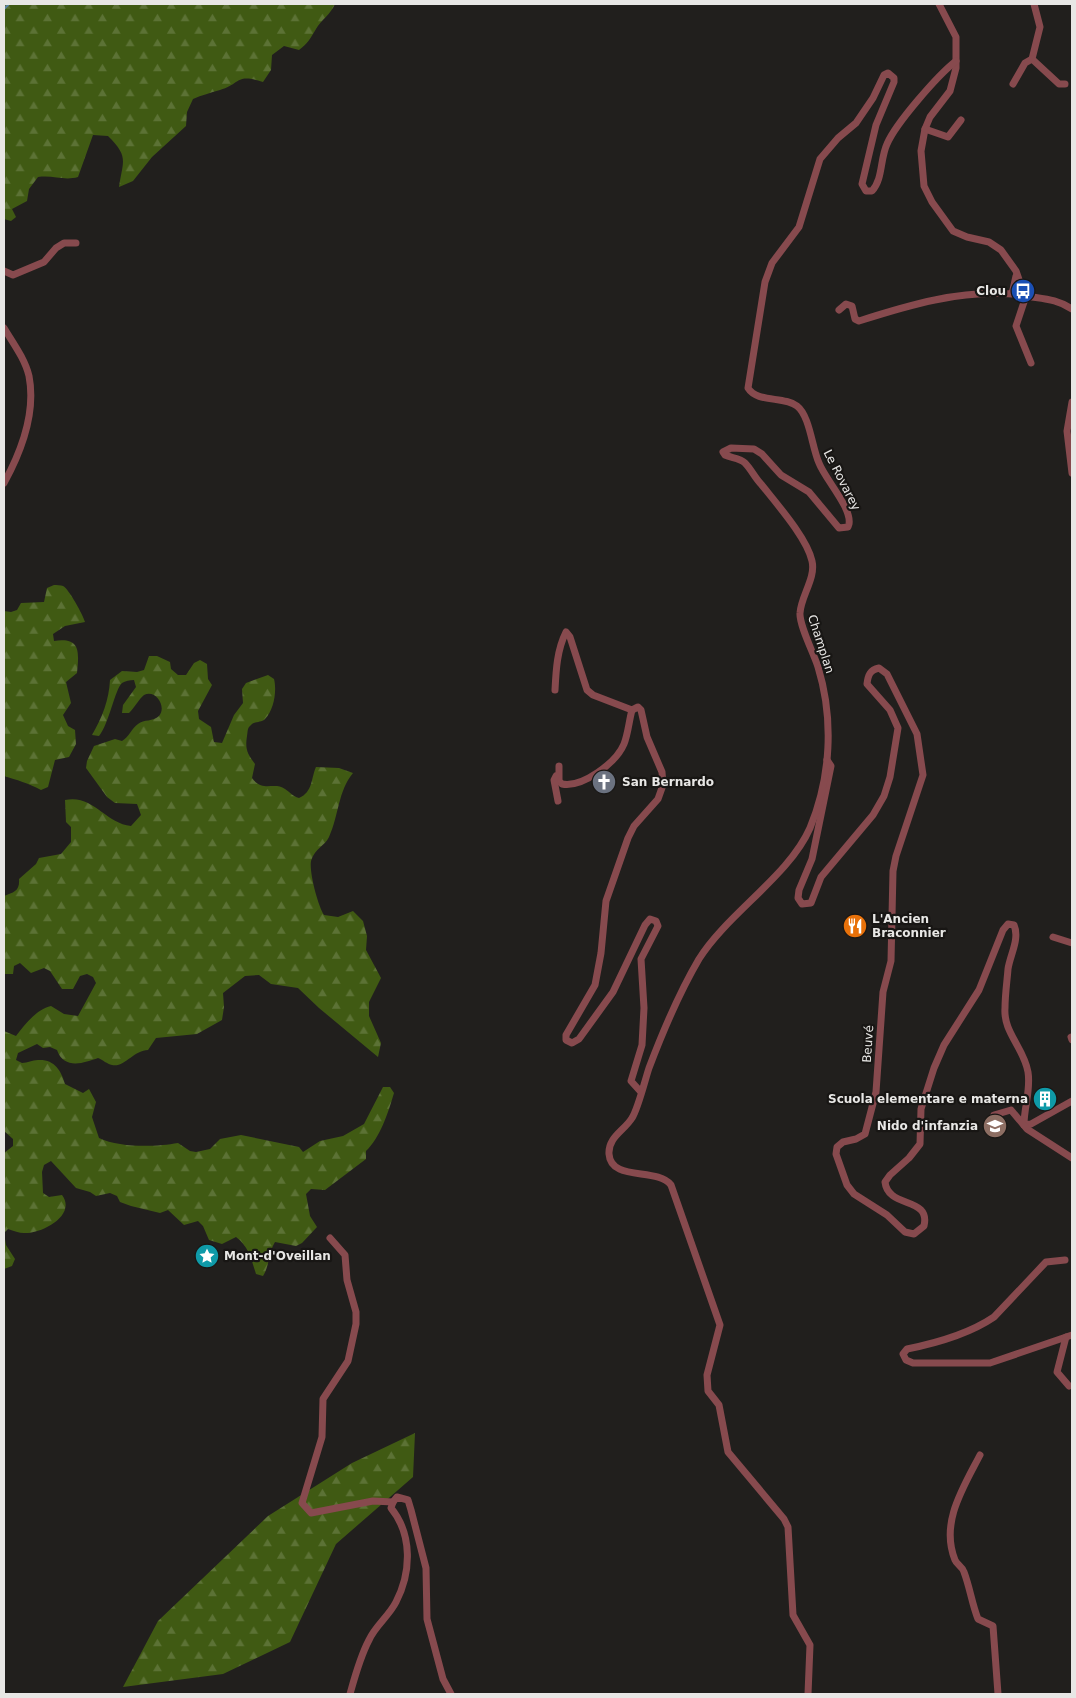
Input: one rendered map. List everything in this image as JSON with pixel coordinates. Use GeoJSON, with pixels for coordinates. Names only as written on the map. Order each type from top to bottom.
{"type":"FeatureCollection","features":[{"type":"Feature","properties":{"kind":"street"},"geometry":{"type":"LineString","coordinates":[[939,4],[956,37],[956,61],[950,91],[930,117],[925,129],[921,150],[924,186],[932,202],[953,231],[994,244],[1001,250],[1016,271],[1026,296],[1016,326],[1031,363]]}},
{"type":"Feature","properties":{"kind":"street"},"geometry":{"type":"LineString","coordinates":[[1013,84],[1026,63],[1032,59],[1040,27],[1034,4]]}},
{"type":"Feature","properties":{"kind":"street"},"geometry":{"type":"LineString","coordinates":[[1032,59],[1059,84],[1065,84]]}},
{"type":"Feature","properties":{"kind":"street","name":"Le Rovarey"},"geometry":{"type":"LineString","coordinates":[[801,539],[783,511],[745,463],[724,455],[724,449],[754,449],[762,454],[781,475],[809,492],[840,528],[848,527],[850,521],[846,510],[818,463],[804,415],[797,406],[787,401],[750,392],[748,382],[765,282],[772,263],[799,227],[820,159],[838,138],[856,122],[873,98],[884,75],[888,73],[894,78],[894,82],[876,125],[862,184],[866,191],[872,191],[877,186],[887,144],[945,68],[956,61]]}},
{"type":"Feature","properties":{"kind":"street"},"geometry":{"type":"LineString","coordinates":[[925,129],[948,137],[961,120]]}},
{"type":"Feature","properties":{"kind":"street"},"geometry":{"type":"LineString","coordinates":[[4,271],[13,275],[36,267],[64,243],[76,242]]}},
{"type":"Feature","properties":{"kind":"street"},"geometry":{"type":"LineString","coordinates":[[839,310],[846,304],[852,306],[856,319],[859,321],[931,299],[995,293],[1012,294],[1016,271]]}},
{"type":"Feature","properties":{"kind":"street"},"geometry":{"type":"LineString","coordinates":[[1026,296],[1055,300],[1072,310]]}},
{"type":"Feature","properties":{"kind":"street"},"geometry":{"type":"LineString","coordinates":[[4,328],[24,363],[30,394],[21,449],[4,483]]}},
{"type":"Feature","properties":{"kind":"street"},"geometry":{"type":"LineString","coordinates":[[1072,402],[1067,431],[1072,473]]}},
{"type":"Feature","properties":{"kind":"street","name":"Champlan"},"geometry":{"type":"LineString","coordinates":[[801,539],[812,561],[812,573],[799,614],[819,670],[826,701],[828,729],[827,760]]}},
{"type":"Feature","properties":{"kind":"street"},"geometry":{"type":"LineString","coordinates":[[555,690],[557,664],[566,632],[570,637],[587,690],[593,695],[632,710],[638,707],[641,710],[646,737],[662,772],[663,784],[658,799],[634,826],[606,901],[601,953],[595,985],[566,1035],[566,1040],[572,1043],[579,1039],[613,992],[645,925],[650,919],[656,921],[658,926],[641,959],[640,969],[644,1008],[642,1045],[631,1081],[640,1091]]}},
{"type":"Feature","properties":{"kind":"street","name":"Beuvé"},"geometry":{"type":"LineString","coordinates":[[827,760],[831,766],[812,858],[799,890],[798,898],[802,904],[811,903],[821,877],[872,815],[884,796],[890,777],[898,728],[890,710],[867,684],[868,676],[874,669],[879,668],[887,674],[917,734],[923,775],[893,870],[891,961],[883,992],[876,1092],[871,1117],[865,1134],[856,1139],[843,1142],[837,1147],[836,1154],[850,1190],[905,1232],[914,1234],[924,1226],[926,1218],[924,1212],[914,1205],[894,1198],[888,1193],[885,1182],[920,1144],[923,1101],[944,1045],[974,998],[1004,930],[1011,924],[1017,931],[1008,970],[1004,1019],[1022,1054],[1028,1072],[1028,1094],[1025,1104],[1024,1125]]}},
{"type":"Feature","properties":{"kind":"street"},"geometry":{"type":"LineString","coordinates":[[558,801],[554,780],[559,766],[559,781],[562,784],[587,781],[615,758],[624,745],[632,710]]}},
{"type":"Feature","properties":{"kind":"street"},"geometry":{"type":"LineString","coordinates":[[808,1694],[810,1645],[793,1615],[788,1527],[784,1518],[728,1452],[719,1405],[708,1391],[707,1375],[720,1325],[671,1185],[666,1179],[656,1175],[626,1172],[614,1165],[609,1155],[611,1141],[632,1118],[663,1030],[700,959],[743,907],[799,850],[810,826],[827,760]]}},
{"type":"Feature","properties":{"kind":"street"},"geometry":{"type":"LineString","coordinates":[[1053,936],[1072,943]]}},
{"type":"Feature","properties":{"kind":"street"},"geometry":{"type":"LineString","coordinates":[[1024,1125],[1031,1124],[1072,1101]]}},
{"type":"Feature","properties":{"kind":"street"},"geometry":{"type":"LineString","coordinates":[[994,1115],[1011,1110],[1027,1129],[1072,1158]]}},
{"type":"Feature","properties":{"kind":"street"},"geometry":{"type":"LineString","coordinates":[[330,1238],[345,1255],[347,1280],[356,1312],[356,1324],[348,1361],[323,1399],[322,1437],[302,1503],[311,1513],[374,1501],[392,1502]]}},
{"type":"Feature","properties":{"kind":"street"},"geometry":{"type":"LineString","coordinates":[[1065,1260],[1046,1262],[994,1317],[984,1324],[935,1344],[907,1349],[903,1354],[906,1360],[913,1363],[975,1365],[990,1363],[1069,1336]]}},
{"type":"Feature","properties":{"kind":"street"},"geometry":{"type":"LineString","coordinates":[[1069,1336],[1057,1372],[1069,1386]]}},
{"type":"Feature","properties":{"kind":"street"},"geometry":{"type":"LineString","coordinates":[[980,1455],[957,1501],[949,1533],[956,1562],[963,1568],[978,1620],[993,1626],[998,1694]]}},
{"type":"Feature","properties":{"kind":"street"},"geometry":{"type":"LineString","coordinates":[[350,1694],[369,1638],[396,1603],[408,1567],[405,1536],[400,1520],[391,1508],[392,1502],[397,1497],[408,1500],[411,1510],[426,1568],[426,1619],[443,1679],[451,1694]]}},
{"type":"Feature","properties":{"kind":"green space"},"geometry":{"type":"Polygon","coordinates":[[[4,4],[335,4],[309,41],[299,50],[284,46],[272,55],[271,70],[263,82],[243,79],[227,88],[193,99],[187,112],[186,126],[152,157],[133,181],[119,187],[123,165],[122,154],[108,136],[93,135],[78,177],[38,177],[29,189],[27,201],[12,209],[16,217],[11,221],[4,219],[4,4]]]}},
{"type":"Feature","properties":{"kind":"green space"},"geometry":{"type":"Polygon","coordinates":[[[54,585],[66,588],[76,602],[85,622],[65,626],[53,634],[54,641],[69,641],[74,644],[78,653],[77,673],[66,682],[71,703],[63,715],[68,726],[75,730],[76,744],[69,757],[55,760],[48,787],[41,790],[4,776],[4,611],[11,612],[17,610],[21,603],[44,602],[47,588],[54,585]]]}},
{"type":"Feature","properties":{"kind":"green space"},"geometry":{"type":"Polygon","coordinates":[[[149,656],[157,656],[170,662],[171,669],[178,675],[186,675],[194,663],[200,660],[207,664],[208,679],[212,685],[198,711],[199,719],[211,727],[214,742],[222,743],[234,715],[243,703],[242,689],[246,683],[268,675],[274,679],[275,684],[273,706],[265,719],[249,727],[246,740],[248,754],[255,764],[252,778],[260,785],[281,787],[299,798],[307,792],[316,767],[339,768],[353,773],[341,795],[329,837],[315,853],[311,861],[311,873],[314,889],[324,915],[338,917],[353,911],[363,921],[367,936],[366,950],[381,978],[369,1002],[369,1016],[381,1043],[378,1057],[298,988],[271,984],[259,975],[245,976],[223,993],[224,1007],[222,1020],[197,1034],[156,1038],[148,1050],[138,1053],[121,1064],[108,1064],[98,1058],[87,1062],[69,1063],[60,1056],[57,1050],[50,1047],[43,1048],[37,1044],[18,1053],[16,1060],[22,1063],[36,1060],[48,1061],[53,1063],[59,1070],[65,1084],[83,1093],[89,1089],[96,1102],[92,1117],[99,1138],[117,1144],[149,1146],[178,1143],[190,1151],[196,1152],[210,1149],[220,1139],[241,1135],[299,1147],[303,1152],[320,1141],[343,1136],[364,1124],[383,1087],[390,1087],[394,1093],[379,1132],[366,1151],[366,1159],[325,1190],[311,1189],[306,1194],[310,1216],[317,1227],[302,1243],[296,1246],[275,1242],[263,1276],[256,1274],[247,1249],[236,1237],[222,1244],[209,1240],[203,1226],[198,1221],[184,1225],[168,1210],[160,1213],[120,1202],[117,1196],[110,1193],[96,1196],[76,1188],[51,1161],[44,1165],[42,1172],[43,1193],[49,1197],[62,1195],[65,1202],[65,1210],[48,1227],[24,1233],[8,1229],[4,1233],[4,1153],[13,1146],[13,1139],[4,1131],[4,1031],[16,1036],[36,1014],[51,1006],[64,1014],[78,1016],[96,983],[93,977],[87,974],[80,976],[73,989],[62,989],[50,971],[44,968],[31,973],[20,963],[14,966],[13,974],[4,974],[4,896],[17,889],[19,879],[36,864],[39,858],[61,854],[71,842],[71,827],[66,822],[65,800],[75,799],[83,801],[114,820],[131,826],[141,815],[137,804],[115,803],[107,797],[86,768],[87,761],[94,746],[115,739],[122,741],[138,724],[157,718],[162,708],[159,700],[153,694],[148,694],[142,697],[129,713],[122,713],[123,705],[136,687],[134,680],[123,682],[119,687],[103,731],[99,736],[92,735],[104,709],[110,680],[122,671],[137,672],[144,670],[149,656]]]}},
{"type":"Feature","properties":{"kind":"green space"},"geometry":{"type":"Polygon","coordinates":[[[4,1233],[6,1245],[15,1259],[12,1266],[4,1269],[4,1233]]]}},
{"type":"Feature","properties":{"kind":"green space"},"geometry":{"type":"Polygon","coordinates":[[[415,1433],[413,1477],[336,1544],[290,1642],[223,1674],[123,1687],[158,1621],[268,1516],[352,1463],[415,1433]]]}},
{"type":"Feature","properties":{"kind":"waterway"},"geometry":{"type":"LineString","coordinates":[[4,9],[9,4]]}},
{"type":"Feature","properties":{"kind":"place","name":"Clou"},"geometry":{"type":"Point","coordinates":[1023,291]}},
{"type":"Feature","properties":{"kind":"place","name":"San Bernardo"},"geometry":{"type":"Point","coordinates":[604,782]}},
{"type":"Feature","properties":{"kind":"place","name":"L'Ancien Braconnier"},"geometry":{"type":"Point","coordinates":[855,926]}},
{"type":"Feature","properties":{"kind":"place","name":"Scuola elementare e materna"},"geometry":{"type":"Point","coordinates":[1045,1099]}},
{"type":"Feature","properties":{"kind":"place","name":"Nido d'infanzia"},"geometry":{"type":"Point","coordinates":[995,1126]}},
{"type":"Feature","properties":{"kind":"place","name":"Mont-d'Oveillan"},"geometry":{"type":"Point","coordinates":[207,1256]}}]}
